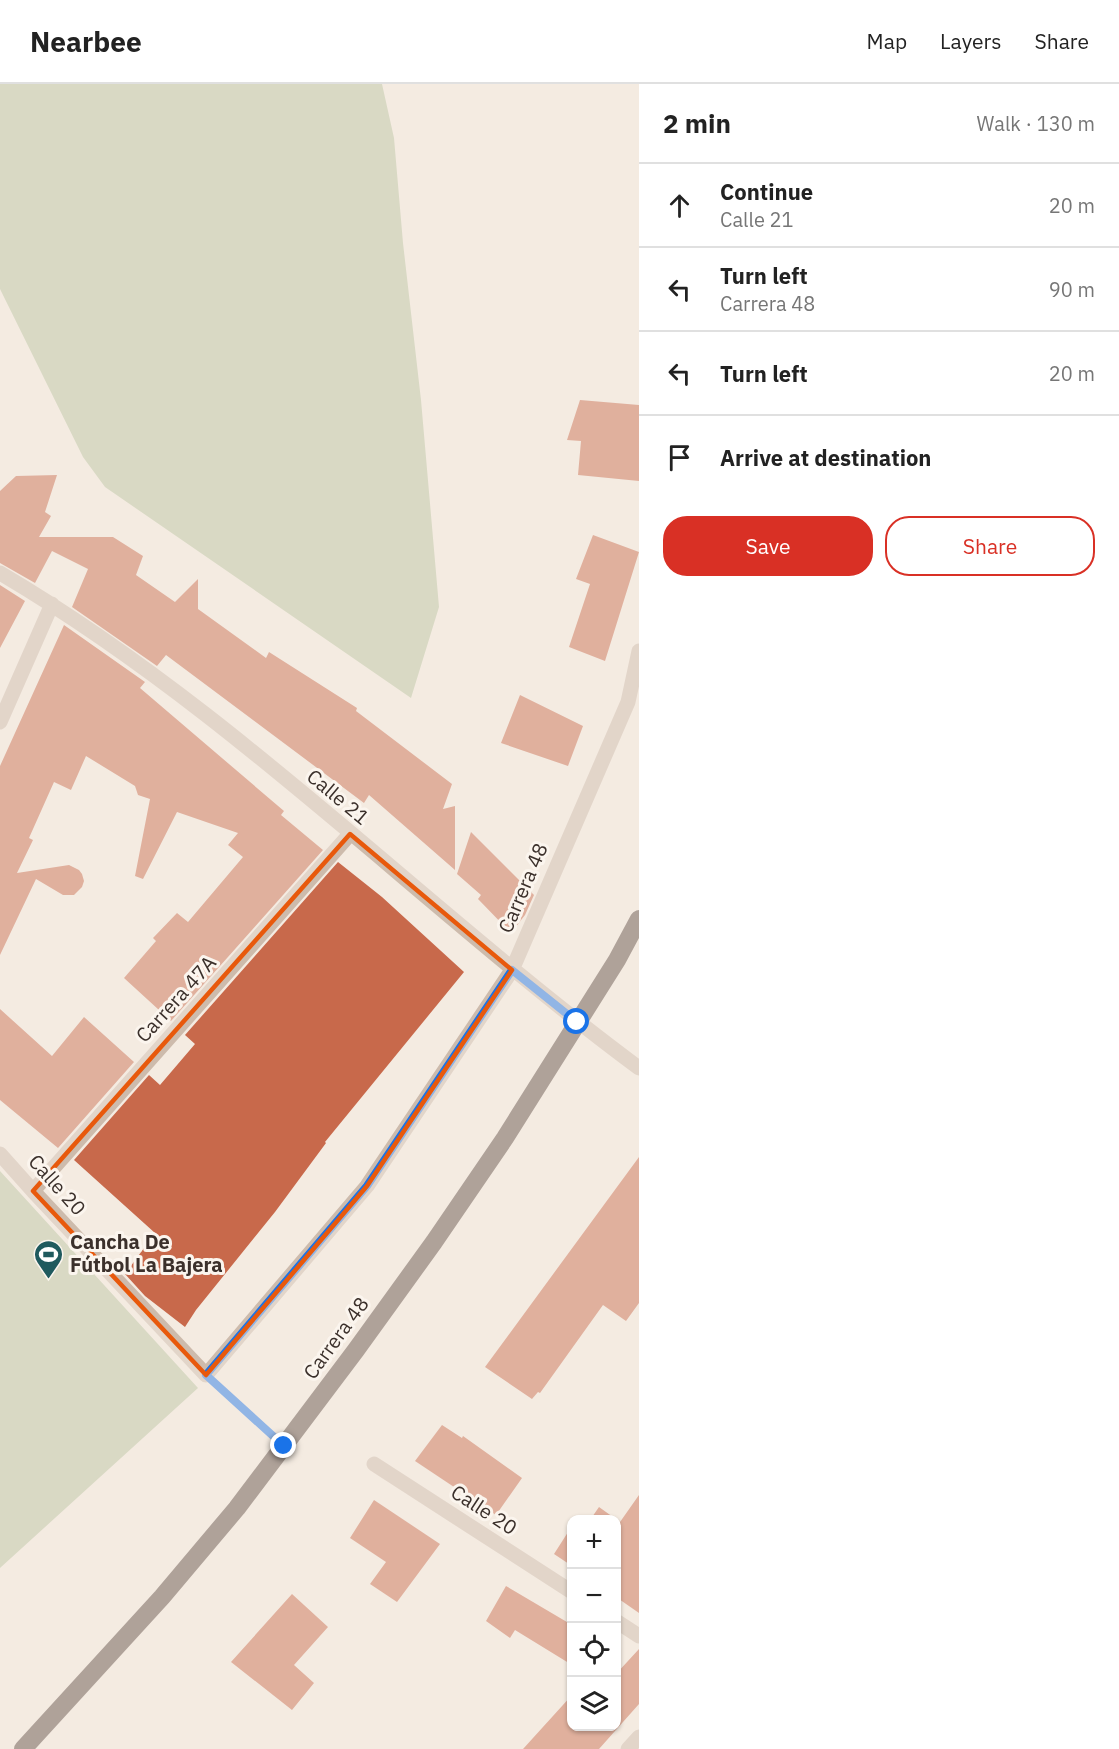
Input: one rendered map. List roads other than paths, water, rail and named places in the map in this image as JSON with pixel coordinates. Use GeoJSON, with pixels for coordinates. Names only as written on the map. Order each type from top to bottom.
{"type":"FeatureCollection","features":[{"type":"Feature","properties":{"kind":"highway","name":"Carrera 48"},"geometry":{"type":"LineString","coordinates":[[23,1749],[162,1597],[237,1508],[284,1446],[434,1242],[505,1138],[617,960],[639,919]]}},
{"type":"Feature","properties":{"kind":"street","name":"Calle 21"},"geometry":{"type":"LineString","coordinates":[[0,573],[52,604],[201,711],[512,970],[639,1068]]}},
{"type":"Feature","properties":{"kind":"street"},"geometry":{"type":"LineString","coordinates":[[0,722],[52,604]]}},
{"type":"Feature","properties":{"kind":"street","name":"Carrera 48"},"geometry":{"type":"LineString","coordinates":[[206,1375],[367,1186],[512,970],[628,702],[639,651]]}},
{"type":"Feature","properties":{"kind":"street","name":"Carrera 47A"},"geometry":{"type":"LineString","coordinates":[[33,1191],[350,834]]}},
{"type":"Feature","properties":{"kind":"street","name":"Calle 20"},"geometry":{"type":"LineString","coordinates":[[0,1154],[206,1375]]}},
{"type":"Feature","properties":{"kind":"street","name":"Calle 20"},"geometry":{"type":"LineString","coordinates":[[374,1464],[567,1589]]}},
{"type":"Feature","properties":{"kind":"street"},"geometry":{"type":"LineString","coordinates":[[619,1623],[639,1635]]}},
{"type":"Feature","properties":{"kind":"street"},"geometry":{"type":"LineString","coordinates":[[628,1749],[639,1737]]}},
{"type":"Feature","properties":{"kind":"place","name":"Cancha De Fútbol La Bajera"},"geometry":{"type":"Point","coordinates":[49,1280]}}]}
